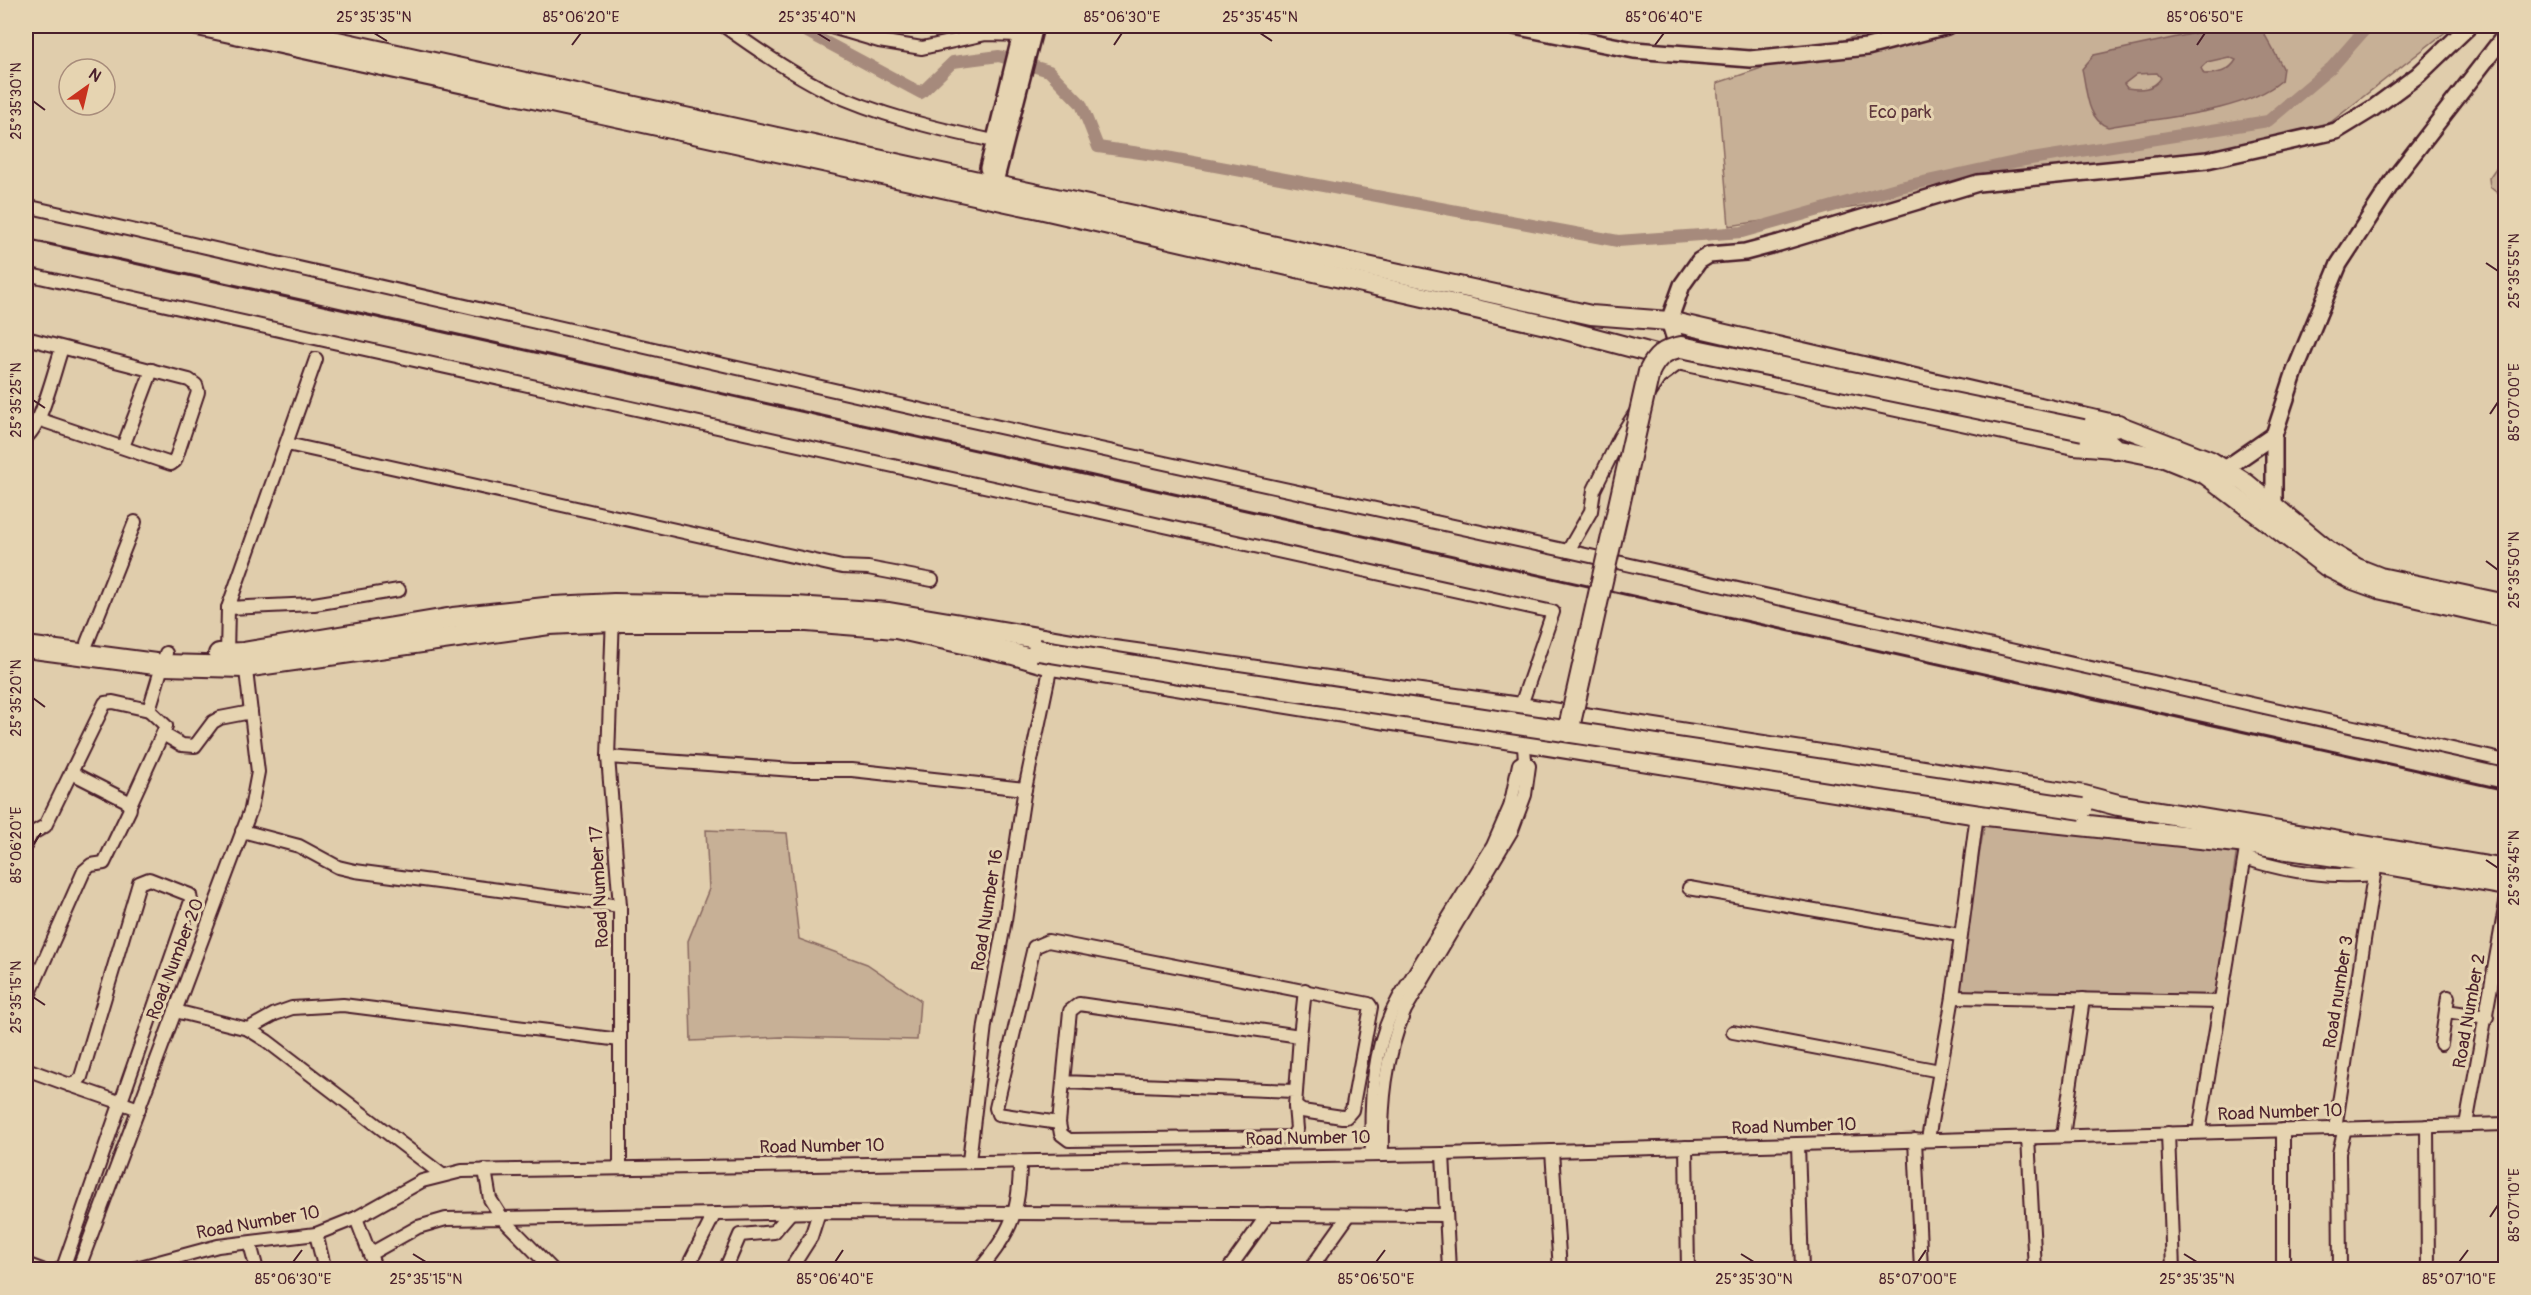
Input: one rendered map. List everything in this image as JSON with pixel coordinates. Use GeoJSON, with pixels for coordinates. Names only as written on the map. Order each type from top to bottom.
{"type":"FeatureCollection","features":[{"type":"Feature","properties":{"kind":"highway"},"geometry":{"type":"LineString","coordinates":[[1568,732],[1647,383],[1655,360],[1665,351],[1681,347],[2089,431],[2114,448]]}},
{"type":"Feature","properties":{"kind":"highway"},"geometry":{"type":"LineString","coordinates":[[2089,431],[2118,425]]}},
{"type":"Feature","properties":{"kind":"highway"},"geometry":{"type":"LineString","coordinates":[[26,647],[165,659],[239,658],[453,618],[554,607],[613,613],[795,608],[889,613],[1024,646],[1568,732],[2087,810],[2118,805]]}},
{"type":"Feature","properties":{"kind":"highway"},"geometry":{"type":"LineString","coordinates":[[26,634],[87,642],[165,659]]}},
{"type":"Feature","properties":{"kind":"highway"},"geometry":{"type":"LineString","coordinates":[[1024,646],[1520,708],[2084,796],[2118,805],[2505,870]]}},
{"type":"Feature","properties":{"kind":"highway"},"geometry":{"type":"LineString","coordinates":[[1024,646],[1051,665],[1340,713],[1524,739],[1977,814],[2116,828],[2246,850],[2505,885]]}},
{"type":"Feature","properties":{"kind":"highway"},"geometry":{"type":"LineString","coordinates":[[1614,754],[1619,724]]}},
{"type":"Feature","properties":{"kind":"highway"},"geometry":{"type":"LineString","coordinates":[[2087,810],[2116,828]]}},
{"type":"Feature","properties":{"kind":"main road"},"geometry":{"type":"LineString","coordinates":[[198,26],[1591,315],[1669,321],[2118,425],[2211,461],[2225,469],[2330,552],[2357,568],[2380,577],[2505,604]]}},
{"type":"Feature","properties":{"kind":"main road"},"geometry":{"type":"LineString","coordinates":[[269,26],[988,190],[1550,326],[1682,361],[2074,445],[2114,448],[2164,458],[2206,476],[2327,567],[2353,580],[2378,589],[2505,618]]}},
{"type":"Feature","properties":{"kind":"street"},"geometry":{"type":"LineString","coordinates":[[724,26],[775,62],[827,91],[865,106],[947,131],[994,141]]}},
{"type":"Feature","properties":{"kind":"street"},"geometry":{"type":"LineString","coordinates":[[828,26],[879,41],[922,48],[986,34],[1023,37]]}},
{"type":"Feature","properties":{"kind":"street"},"geometry":{"type":"LineString","coordinates":[[988,190],[1023,37],[1035,26]]}},
{"type":"Feature","properties":{"kind":"street"},"geometry":{"type":"LineString","coordinates":[[1514,26],[1634,50],[1749,59],[1867,47],[1947,26]]}},
{"type":"Feature","properties":{"kind":"street"},"geometry":{"type":"LineString","coordinates":[[1568,551],[1591,511],[1594,490],[1620,437],[1659,378],[1682,361],[1669,321],[1687,278],[1699,261],[1709,255],[1745,252],[1779,243],[1978,183],[2207,160],[2336,131],[2372,109],[2418,75],[2469,26]]}},
{"type":"Feature","properties":{"kind":"street"},"geometry":{"type":"LineString","coordinates":[[2274,506],[2274,435],[2295,371],[2344,256],[2397,175],[2505,34]]}},
{"type":"Feature","properties":{"kind":"street"},"geometry":{"type":"LineString","coordinates":[[988,190],[994,141],[1016,73]]}},
{"type":"Feature","properties":{"kind":"street"},"geometry":{"type":"LineString","coordinates":[[26,206],[924,411],[1568,551],[2505,761]]}},
{"type":"Feature","properties":{"kind":"street"},"geometry":{"type":"LineString","coordinates":[[26,274],[1553,612],[1520,708],[1525,760],[1529,766],[1521,812],[1495,852],[1405,1010],[1392,1045],[1375,1110],[1377,1155]]}},
{"type":"Feature","properties":{"kind":"street"},"geometry":{"type":"LineString","coordinates":[[26,338],[189,380],[196,385],[198,392],[175,461],[164,464],[123,447],[38,419]]}},
{"type":"Feature","properties":{"kind":"street"},"geometry":{"type":"LineString","coordinates":[[26,437],[38,419],[62,348]]}},
{"type":"Feature","properties":{"kind":"street","name":"Road Number 20"},"geometry":{"type":"LineString","coordinates":[[78,1269],[253,801],[258,772],[251,712],[228,608],[316,359]]}},
{"type":"Feature","properties":{"kind":"street"},"geometry":{"type":"LineString","coordinates":[[123,447],[152,370]]}},
{"type":"Feature","properties":{"kind":"street"},"geometry":{"type":"LineString","coordinates":[[2225,469],[2274,435]]}},
{"type":"Feature","properties":{"kind":"street"},"geometry":{"type":"LineString","coordinates":[[287,444],[842,567],[868,568],[932,580]]}},
{"type":"Feature","properties":{"kind":"street"},"geometry":{"type":"LineString","coordinates":[[87,642],[135,522]]}},
{"type":"Feature","properties":{"kind":"street"},"geometry":{"type":"LineString","coordinates":[[228,608],[314,604],[399,590]]}},
{"type":"Feature","properties":{"kind":"street","name":"Road Number 17"},"geometry":{"type":"LineString","coordinates":[[613,613],[608,756],[620,906],[620,1168]]}},
{"type":"Feature","properties":{"kind":"street"},"geometry":{"type":"LineString","coordinates":[[149,710],[165,659]]}},
{"type":"Feature","properties":{"kind":"street","name":"Road Number 16"},"geometry":{"type":"LineString","coordinates":[[969,1161],[985,1025],[1005,920],[1025,789],[1051,665]]}},
{"type":"Feature","properties":{"kind":"street"},"geometry":{"type":"LineString","coordinates":[[26,845],[31,834],[45,826],[105,703],[113,702],[149,710],[162,721],[166,726],[163,734],[104,863],[91,865],[84,871],[26,1002]]}},
{"type":"Feature","properties":{"kind":"street"},"geometry":{"type":"LineString","coordinates":[[163,734],[182,746],[195,746],[219,718],[251,712]]}},
{"type":"Feature","properties":{"kind":"street"},"geometry":{"type":"LineString","coordinates":[[608,756],[794,770],[852,770],[1025,789]]}},
{"type":"Feature","properties":{"kind":"street"},"geometry":{"type":"LineString","coordinates":[[72,773],[130,804]]}},
{"type":"Feature","properties":{"kind":"street"},"geometry":{"type":"LineString","coordinates":[[1928,1139],[1953,997],[1959,935],[1977,814]]}},
{"type":"Feature","properties":{"kind":"street"},"geometry":{"type":"LineString","coordinates":[[242,831],[299,846],[338,867],[356,871],[620,906]]}},
{"type":"Feature","properties":{"kind":"street"},"geometry":{"type":"LineString","coordinates":[[2199,1132],[2246,850]]}},
{"type":"Feature","properties":{"kind":"street","name":"Road number 3"},"geometry":{"type":"LineString","coordinates":[[2340,1269],[2340,1128],[2375,868]]}},
{"type":"Feature","properties":{"kind":"street"},"geometry":{"type":"LineString","coordinates":[[59,1269],[64,1265],[121,1103],[191,901],[190,895],[148,879],[139,883],[81,1077],[70,1085]]}},
{"type":"Feature","properties":{"kind":"street"},"geometry":{"type":"LineString","coordinates":[[1689,888],[1959,935]]}},
{"type":"Feature","properties":{"kind":"street","name":"Road Number 2"},"geometry":{"type":"LineString","coordinates":[[2466,1125],[2487,1017],[2505,903]]}},
{"type":"Feature","properties":{"kind":"street"},"geometry":{"type":"LineString","coordinates":[[1059,1123],[1003,1117],[996,1108],[1034,946],[1048,941],[1364,1001],[1371,1007],[1352,1110],[1342,1118],[1302,1111],[1295,1106]]}},
{"type":"Feature","properties":{"kind":"street"},"geometry":{"type":"LineString","coordinates":[[1300,1036],[1079,1004],[1070,1011],[1062,1082],[1059,1123],[1061,1134],[1069,1140],[1292,1137],[1297,1129],[1294,1091],[1300,1036],[1305,990]]}},
{"type":"Feature","properties":{"kind":"street"},"geometry":{"type":"LineString","coordinates":[[1953,997],[2221,1002]]}},
{"type":"Feature","properties":{"kind":"street"},"geometry":{"type":"LineString","coordinates":[[2441,1044],[2448,997]]}},
{"type":"Feature","properties":{"kind":"street"},"geometry":{"type":"LineString","coordinates":[[2063,1136],[2083,999]]}},
{"type":"Feature","properties":{"kind":"street"},"geometry":{"type":"LineString","coordinates":[[248,1029],[275,1014],[292,1008],[343,1005],[620,1040]]}},
{"type":"Feature","properties":{"kind":"street"},"geometry":{"type":"LineString","coordinates":[[175,1011],[248,1029],[308,1071],[441,1174]]}},
{"type":"Feature","properties":{"kind":"street"},"geometry":{"type":"LineString","coordinates":[[2446,1011],[2487,1017]]}},
{"type":"Feature","properties":{"kind":"street"},"geometry":{"type":"LineString","coordinates":[[1733,1032],[1941,1071]]}},
{"type":"Feature","properties":{"kind":"street"},"geometry":{"type":"LineString","coordinates":[[26,1069],[139,1109]]}},
{"type":"Feature","properties":{"kind":"street"},"geometry":{"type":"LineString","coordinates":[[1062,1082],[1294,1091]]}},
{"type":"Feature","properties":{"kind":"street"},"geometry":{"type":"LineString","coordinates":[[1352,1110],[1375,1110]]}},
{"type":"Feature","properties":{"kind":"street","name":"Road Number 10"},"geometry":{"type":"LineString","coordinates":[[129,1269],[188,1252],[316,1234],[356,1218],[400,1192],[441,1174],[485,1170],[1443,1154],[2505,1124]]}},
{"type":"Feature","properties":{"kind":"street"},"geometry":{"type":"LineString","coordinates":[[2427,1126],[2428,1269]]}},
{"type":"Feature","properties":{"kind":"street"},"geometry":{"type":"LineString","coordinates":[[2283,1130],[2283,1269]]}},
{"type":"Feature","properties":{"kind":"street"},"geometry":{"type":"LineString","coordinates":[[2169,1133],[2173,1269]]}},
{"type":"Feature","properties":{"kind":"street"},"geometry":{"type":"LineString","coordinates":[[2028,1137],[2036,1269]]}},
{"type":"Feature","properties":{"kind":"street"},"geometry":{"type":"LineString","coordinates":[[1915,1140],[1921,1269]]}},
{"type":"Feature","properties":{"kind":"street"},"geometry":{"type":"LineString","coordinates":[[1798,1144],[1802,1269]]}},
{"type":"Feature","properties":{"kind":"street"},"geometry":{"type":"LineString","coordinates":[[1686,1147],[1688,1269]]}},
{"type":"Feature","properties":{"kind":"street"},"geometry":{"type":"LineString","coordinates":[[1552,1151],[1560,1269]]}},
{"type":"Feature","properties":{"kind":"street"},"geometry":{"type":"LineString","coordinates":[[1443,1154],[1449,1269]]}},
{"type":"Feature","properties":{"kind":"street"},"geometry":{"type":"LineString","coordinates":[[980,1269],[1000,1245],[1016,1214],[1020,1194],[1020,1161]]}},
{"type":"Feature","properties":{"kind":"street"},"geometry":{"type":"LineString","coordinates":[[485,1170],[490,1199],[502,1218],[553,1269]]}},
{"type":"Feature","properties":{"kind":"street"},"geometry":{"type":"LineString","coordinates":[[370,1254],[427,1224],[475,1217],[791,1212],[1446,1215]]}},
{"type":"Feature","properties":{"kind":"street"},"geometry":{"type":"LineString","coordinates":[[724,1269],[740,1235],[774,1232],[791,1212]]}},
{"type":"Feature","properties":{"kind":"street"},"geometry":{"type":"LineString","coordinates":[[790,1269],[811,1237],[819,1212]]}},
{"type":"Feature","properties":{"kind":"street"},"geometry":{"type":"LineString","coordinates":[[1228,1269],[1268,1214]]}},
{"type":"Feature","properties":{"kind":"street"},"geometry":{"type":"LineString","coordinates":[[686,1269],[714,1215]]}},
{"type":"Feature","properties":{"kind":"street"},"geometry":{"type":"LineString","coordinates":[[1314,1264],[1349,1215]]}},
{"type":"Feature","properties":{"kind":"street"},"geometry":{"type":"LineString","coordinates":[[356,1218],[376,1269]]}},
{"type":"Feature","properties":{"kind":"street"},"geometry":{"type":"LineString","coordinates":[[316,1234],[326,1269]]}},
{"type":"Feature","properties":{"kind":"street"},"geometry":{"type":"LineString","coordinates":[[250,1244],[257,1269]]}},
{"type":"Feature","properties":{"kind":"street"},"geometry":{"type":"LineString","coordinates":[[26,1264],[42,1269]]}},
{"type":"Feature","properties":{"kind":"green space","name":"Eco park"},"geometry":{"type":"Polygon","coordinates":[[[1886,26],[2453,26],[2331,122],[2203,155],[1729,226],[1717,83],[1886,26]]]}},
{"type":"Feature","properties":{"kind":"green space"},"geometry":{"type":"Polygon","coordinates":[[[2505,155],[2505,199],[2490,187],[2489,178],[2505,155]]]}},
{"type":"Feature","properties":{"kind":"green space"},"geometry":{"type":"Polygon","coordinates":[[[1985,821],[2237,849],[2216,990],[2211,995],[1961,993],[1957,985],[1985,821]]]}},
{"type":"Feature","properties":{"kind":"green space"},"geometry":{"type":"Polygon","coordinates":[[[706,830],[787,833],[799,939],[867,964],[920,1000],[917,1040],[781,1037],[691,1041],[688,941],[709,889],[706,830]]]}},
{"type":"Feature","properties":{"kind":"shaded area"},"geometry":{"type":"Polygon","coordinates":[[[2228,26],[2260,26],[2283,68],[2281,81],[2265,92],[2245,100],[2199,113],[2108,127],[2095,117],[2091,110],[2082,69],[2094,55],[2228,26]],[[2229,57],[2207,62],[2201,68],[2204,74],[2226,70],[2236,60],[2229,57]],[[2157,73],[2137,74],[2124,84],[2127,88],[2132,89],[2150,87],[2161,78],[2157,73]]]}},
{"type":"Feature","properties":{"kind":"waterway"},"geometry":{"type":"LineString","coordinates":[[796,26],[921,93],[953,62],[999,56],[1049,71],[1081,104],[1098,147],[1161,156],[1618,241],[1742,232],[1900,187],[2019,161],[2268,121],[2332,67],[2368,26]]}},
{"type":"Feature","properties":{"kind":"railway"},"geometry":{"type":"LineString","coordinates":[[26,239],[2506,790]]}}]}
